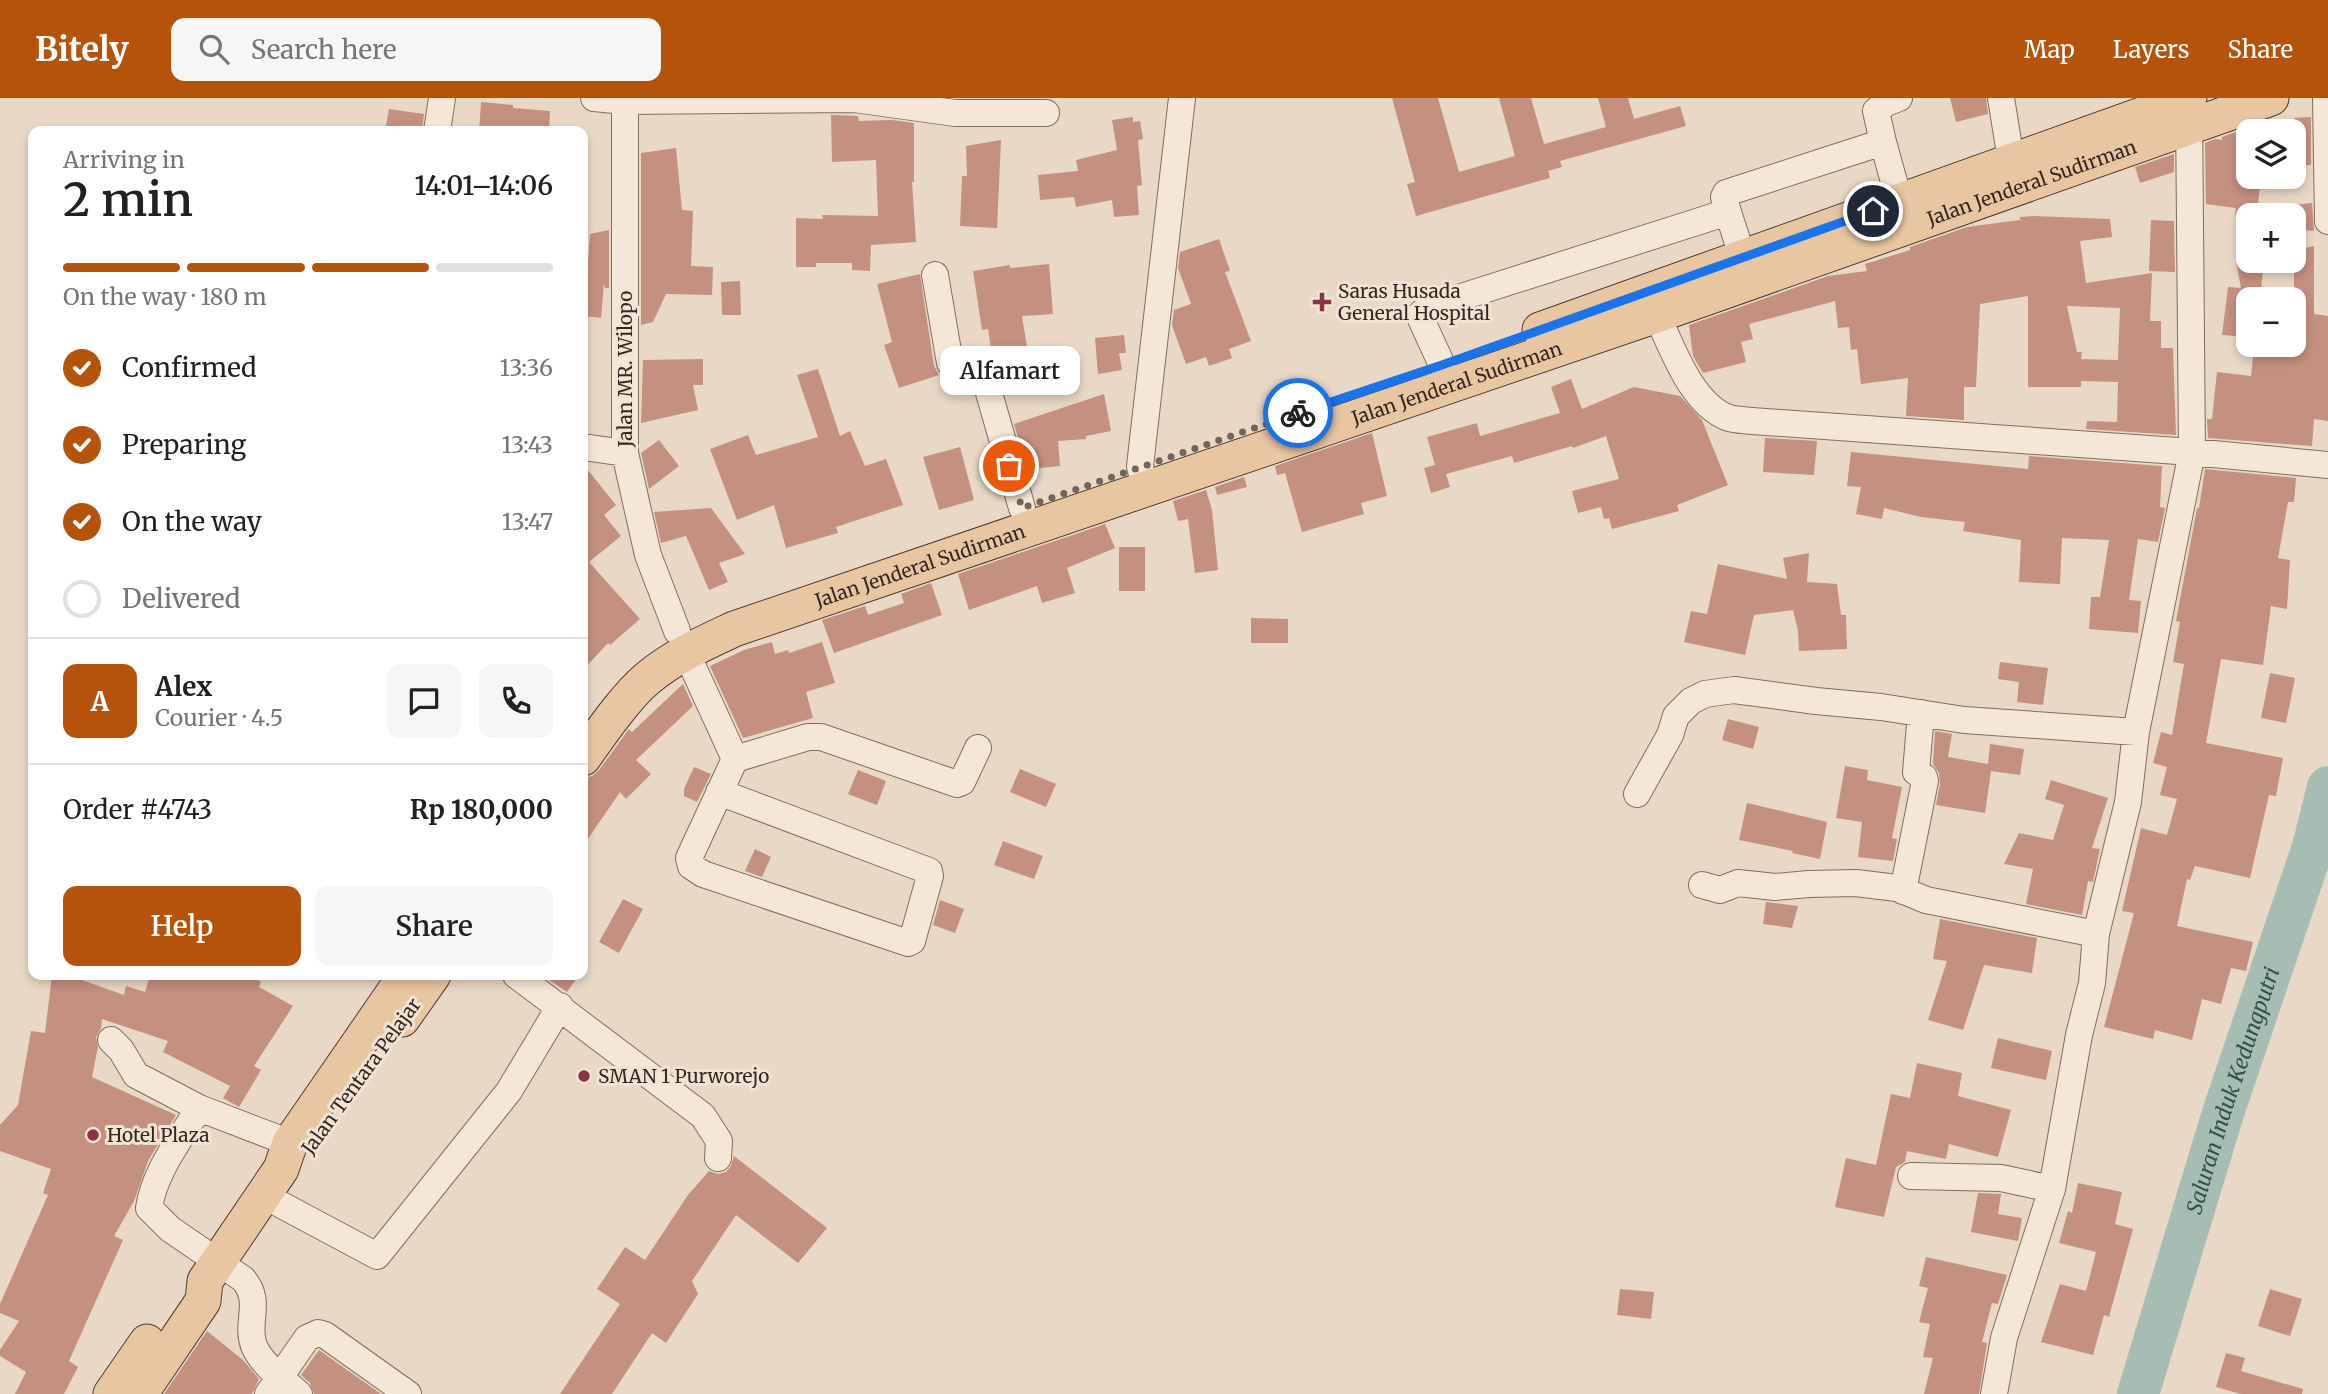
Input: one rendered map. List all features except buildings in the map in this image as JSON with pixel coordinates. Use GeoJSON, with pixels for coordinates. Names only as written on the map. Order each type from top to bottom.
{"type":"FeatureCollection","features":[{"type":"Feature","properties":{"kind":"main road","name":"Jalan Jenderal Sudirman"},"geometry":{"type":"LineString","coordinates":[[1903,214],[2011,160],[2189,108],[2271,98]]}},
{"type":"Feature","properties":{"kind":"main road","name":"Jalan Jenderal Sudirman"},"geometry":{"type":"LineString","coordinates":[[682,642],[734,629],[1142,478],[1903,214],[2189,108]]}},
{"type":"Feature","properties":{"kind":"main road","name":"Jalan Jenderal Sudirman"},"geometry":{"type":"LineString","coordinates":[[1446,373],[1657,315],[1746,269]]}},
{"type":"Feature","properties":{"kind":"main road","name":"Jalan Jenderal Sudirman"},"geometry":{"type":"LineString","coordinates":[[642,668],[682,642],[724,609],[1022,508],[1142,478]]}},
{"type":"Feature","properties":{"kind":"main road"},"geometry":{"type":"LineString","coordinates":[[588,715],[618,676],[642,668]]}},
{"type":"Feature","properties":{"kind":"main road"},"geometry":{"type":"LineString","coordinates":[[588,751],[642,668]]}},
{"type":"Feature","properties":{"kind":"main road","name":"Jalan Tentara Pelajar"},"geometry":{"type":"LineString","coordinates":[[141,1394],[203,1301],[211,1271],[403,980]]}},
{"type":"Feature","properties":{"kind":"main road","name":"Jalan Tentara Pelajar"},"geometry":{"type":"LineString","coordinates":[[278,1169],[308,1156],[430,980]]}},
{"type":"Feature","properties":{"kind":"main road","name":"Jalan Tentara Pelajar"},"geometry":{"type":"LineString","coordinates":[[111,1394],[186,1285],[211,1271]]}},
{"type":"Feature","properties":{"kind":"street"},"geometry":{"type":"LineString","coordinates":[[438,126],[442,98]]}},
{"type":"Feature","properties":{"kind":"street"},"geometry":{"type":"LineString","coordinates":[[594,98],[853,99],[1046,113]]}},
{"type":"Feature","properties":{"kind":"street"},"geometry":{"type":"LineString","coordinates":[[1142,478],[1182,98]]}},
{"type":"Feature","properties":{"kind":"street"},"geometry":{"type":"LineString","coordinates":[[1899,98],[1876,111],[1903,214]]}},
{"type":"Feature","properties":{"kind":"street"},"geometry":{"type":"LineString","coordinates":[[2001,98],[2011,160]]}},
{"type":"Feature","properties":{"kind":"street"},"geometry":{"type":"LineString","coordinates":[[2326,98],[2328,221]]}},
{"type":"Feature","properties":{"kind":"street","name":"Jalan MR. Wilopo"},"geometry":{"type":"LineString","coordinates":[[625,99],[625,453],[648,555],[682,642],[735,759]]}},
{"type":"Feature","properties":{"kind":"street"},"geometry":{"type":"LineString","coordinates":[[1994,1394],[2004,1338],[2052,1189],[2079,1035],[2092,983],[2096,934],[2128,802],[2136,733],[2192,452],[2189,108]]}},
{"type":"Feature","properties":{"kind":"street"},"geometry":{"type":"LineString","coordinates":[[1746,269],[1724,197],[1726,192],[1883,142]]}},
{"type":"Feature","properties":{"kind":"street"},"geometry":{"type":"LineString","coordinates":[[1446,373],[1421,319],[1421,314],[1427,308],[1728,212]]}},
{"type":"Feature","properties":{"kind":"street"},"geometry":{"type":"LineString","coordinates":[[935,275],[950,363],[954,368],[978,369],[983,372],[1022,508]]}},
{"type":"Feature","properties":{"kind":"street"},"geometry":{"type":"LineString","coordinates":[[1657,315],[1688,380],[1715,409],[1729,418],[2192,452],[2328,465]]}},
{"type":"Feature","properties":{"kind":"street"},"geometry":{"type":"LineString","coordinates":[[588,448],[625,453]]}},
{"type":"Feature","properties":{"kind":"street"},"geometry":{"type":"LineString","coordinates":[[1637,794],[1670,735],[1676,716],[1691,701],[1705,694],[1734,690],[1964,720],[2136,733]]}},
{"type":"Feature","properties":{"kind":"street"},"geometry":{"type":"LineString","coordinates":[[1903,891],[1925,781],[1924,777],[1916,772],[1921,713]]}},
{"type":"Feature","properties":{"kind":"street"},"geometry":{"type":"LineString","coordinates":[[719,792],[929,871],[930,876],[912,941],[908,943],[703,874],[693,868],[689,862],[690,858],[719,792],[735,759],[808,737],[821,737],[957,784],[962,782],[978,748]]}},
{"type":"Feature","properties":{"kind":"street"},"geometry":{"type":"LineString","coordinates":[[1702,885],[1720,890],[1738,883],[1775,887],[1856,883],[2096,934]]}},
{"type":"Feature","properties":{"kind":"street"},"geometry":{"type":"LineString","coordinates":[[523,980],[703,1116],[719,1141],[718,1158]]}},
{"type":"Feature","properties":{"kind":"street"},"geometry":{"type":"LineString","coordinates":[[111,1040],[121,1050],[136,1075],[199,1108],[278,1169],[377,1256],[509,1091],[560,1006]]}},
{"type":"Feature","properties":{"kind":"street"},"geometry":{"type":"LineString","coordinates":[[199,1108],[169,1157],[152,1193],[149,1208],[211,1271],[243,1279],[253,1291],[253,1344],[282,1388],[307,1338],[318,1333],[325,1335],[408,1394]]}},
{"type":"Feature","properties":{"kind":"street"},"geometry":{"type":"LineString","coordinates":[[1911,1176],[2001,1178],[2052,1189]]}},
{"type":"Feature","properties":{"kind":"waterway","name":"Saluran Induk Kedungputri"},"geometry":{"type":"LineString","coordinates":[[2138,1394],[2223,1113],[2313,847],[2328,787]]}},
{"type":"Feature","properties":{"kind":"way so far"},"geometry":{"type":"LineString","coordinates":[[1009,466],[1022,508],[1298,413]]}},
{"type":"Feature","properties":{"kind":"place","name":"Saras Husada General Hospital"},"geometry":{"type":"Point","coordinates":[1322,302]}},
{"type":"Feature","properties":{"kind":"place","name":"Alfamart"},"geometry":{"type":"Point","coordinates":[1009,466]}},
{"type":"Feature","properties":{"kind":"place","name":"SMAN 1 Purworejo"},"geometry":{"type":"Point","coordinates":[584,1076]}},
{"type":"Feature","properties":{"kind":"place","name":"Hotel Plaza"},"geometry":{"type":"Point","coordinates":[93,1135]}},
{"type":"Feature","properties":{"kind":"route"},"geometry":{"type":"LineString","coordinates":[[1298,413],[1442,365],[1873,211]]}}]}
